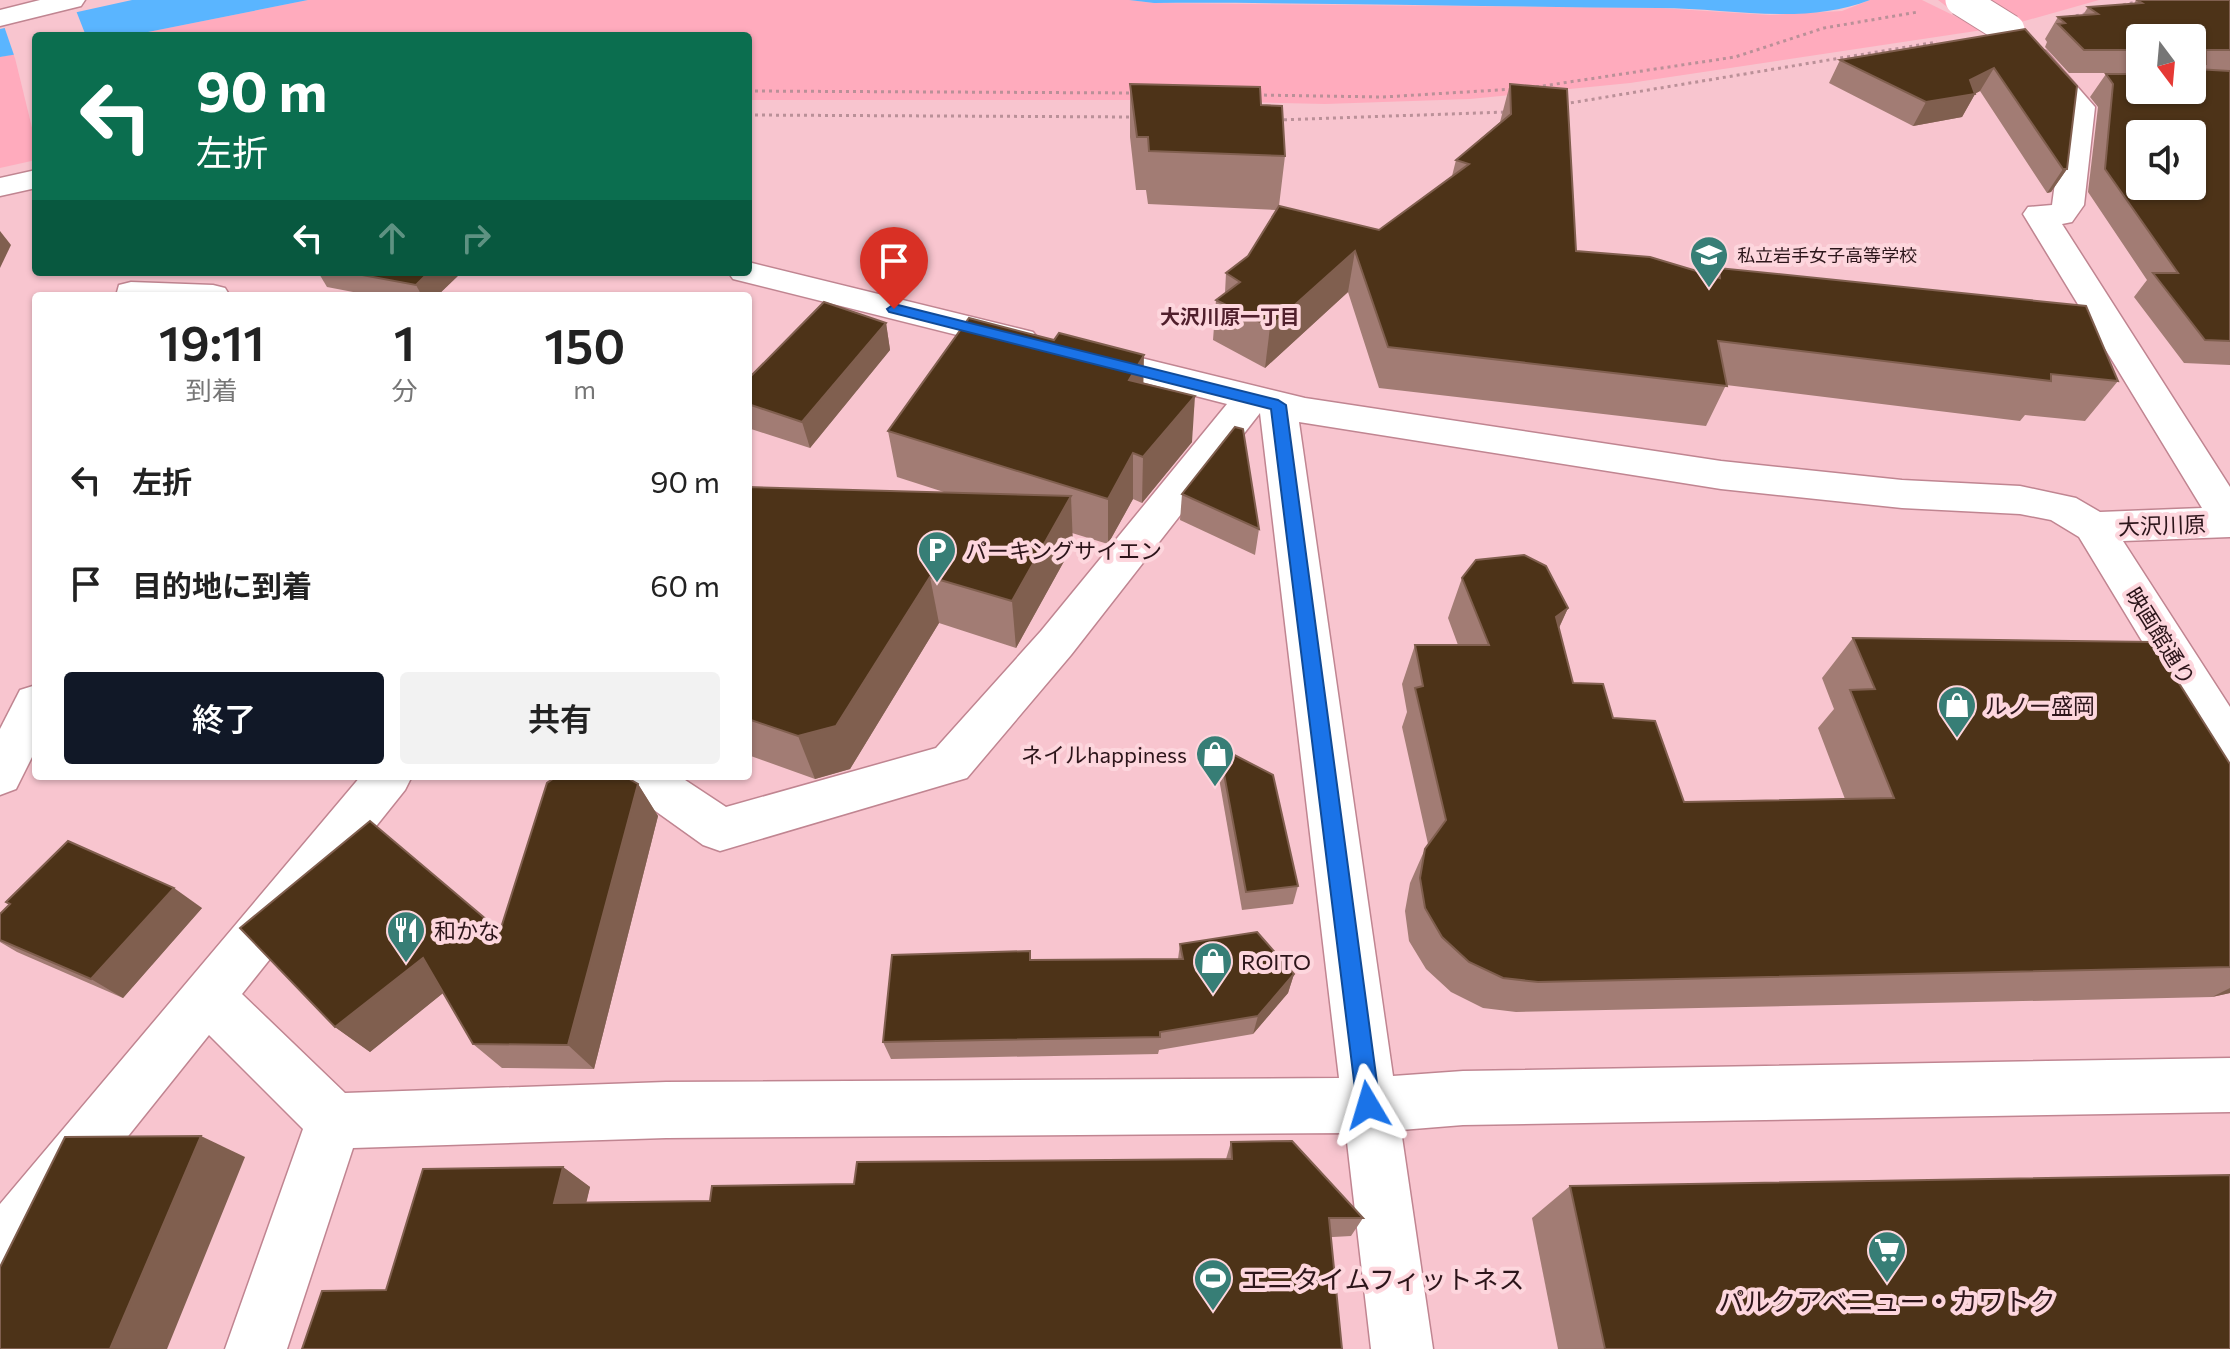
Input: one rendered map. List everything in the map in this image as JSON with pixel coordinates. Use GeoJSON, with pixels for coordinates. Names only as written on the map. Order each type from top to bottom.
{"type":"FeatureCollection","features":[{"type":"Feature","properties":{"kind":"street"},"geometry":{"type":"LineString","coordinates":[[0,18],[35,16],[72,0]]}},
{"type":"Feature","properties":{"kind":"street"},"geometry":{"type":"LineString","coordinates":[[1961,0],[2009,30],[2078,85],[2080,107],[2068,205],[2061,215],[2039,214],[2230,521]]}},
{"type":"Feature","properties":{"kind":"street"},"geometry":{"type":"LineString","coordinates":[[0,187],[32,180]]}},
{"type":"Feature","properties":{"kind":"street"},"geometry":{"type":"LineString","coordinates":[[752,274],[1265,402],[1721,475],[1902,494],[2020,500],[2062,508],[2093,527]]}},
{"type":"Feature","properties":{"kind":"street"},"geometry":{"type":"LineString","coordinates":[[132,287],[177,292]]}},
{"type":"Feature","properties":{"kind":"street"},"geometry":{"type":"LineString","coordinates":[[648,780],[720,830],[951,764],[1265,402]]}},
{"type":"Feature","properties":{"kind":"street"},"geometry":{"type":"LineString","coordinates":[[1265,402],[1402,1349]]}},
{"type":"Feature","properties":{"kind":"street","name":"大沢川原"},"geometry":{"type":"LineString","coordinates":[[2093,527],[2230,521]]}},
{"type":"Feature","properties":{"kind":"street","name":"映画館通り"},"geometry":{"type":"LineString","coordinates":[[2093,527],[2230,746]]}},
{"type":"Feature","properties":{"kind":"street"},"geometry":{"type":"LineString","coordinates":[[0,775],[32,711]]}},
{"type":"Feature","properties":{"kind":"street"},"geometry":{"type":"LineString","coordinates":[[0,1249],[386,780]]}},
{"type":"Feature","properties":{"kind":"street"},"geometry":{"type":"LineString","coordinates":[[206,995],[334,1121],[666,1110],[1368,1105],[1463,1098],[2230,1085]]}},
{"type":"Feature","properties":{"kind":"street"},"geometry":{"type":"LineString","coordinates":[[256,1349],[334,1121]]}},
{"type":"Feature","properties":{"kind":"path"},"geometry":{"type":"LineString","coordinates":[[2111,8],[2145,0]]}},
{"type":"Feature","properties":{"kind":"path"},"geometry":{"type":"LineString","coordinates":[[1534,88],[1735,57],[1824,28],[1924,11]]}},
{"type":"Feature","properties":{"kind":"path"},"geometry":{"type":"LineString","coordinates":[[1553,105],[2009,30],[2096,11]]}},
{"type":"Feature","properties":{"kind":"path"},"geometry":{"type":"LineString","coordinates":[[1246,95],[1396,97],[1521,89]]}},
{"type":"Feature","properties":{"kind":"path"},"geometry":{"type":"LineString","coordinates":[[752,91],[1137,93]]}},
{"type":"Feature","properties":{"kind":"path"},"geometry":{"type":"LineString","coordinates":[[1274,120],[1442,117],[1508,112]]}},
{"type":"Feature","properties":{"kind":"path"},"geometry":{"type":"LineString","coordinates":[[752,115],[999,114],[1150,118]]}},
{"type":"Feature","properties":{"kind":"shaded area"},"geometry":{"type":"Polygon","coordinates":[[[308,0],[1129,0],[1154,3],[1660,8],[1770,15],[1842,11],[1870,0],[1922,0],[1967,22],[1938,0],[1951,0],[1996,28],[1630,83],[1470,99],[1325,104],[1161,100],[752,100],[752,32],[148,32],[308,0]]]}},
{"type":"Feature","properties":{"kind":"shaded area"},"geometry":{"type":"Polygon","coordinates":[[[1976,0],[2099,0],[2014,24],[1976,0]]]}},
{"type":"Feature","properties":{"kind":"shaded area"},"geometry":{"type":"Polygon","coordinates":[[[14,54],[32,128],[32,161],[0,168],[0,57],[14,54]]]}},
{"type":"Feature","properties":{"kind":"water"},"geometry":{"type":"Polygon","coordinates":[[[132,0],[308,0],[148,32],[32,32],[32,52],[0,57],[0,29],[132,0]]]}},
{"type":"Feature","properties":{"kind":"water"},"geometry":{"type":"Polygon","coordinates":[[[1129,0],[1870,0],[1819,12],[1766,14],[1659,8],[1154,3],[1129,0]]]}},
{"type":"Feature","properties":{"kind":"pier"},"geometry":{"type":"Polygon","coordinates":[[[75,8],[84,32],[32,32],[32,56],[15,58],[4,26],[75,8]]]}},
{"type":"Feature","properties":{"kind":"building"},"geometry":{"type":"Polygon","coordinates":[[[2137,0],[2230,0],[2230,50],[2206,50],[2206,24],[2126,24],[2126,50],[2084,50],[2058,24],[2065,23],[2058,17],[2098,14],[2088,7],[2142,3],[2137,0]]]}},
{"type":"Feature","properties":{"kind":"building"},"geometry":{"type":"Polygon","coordinates":[[[2025,29],[2077,86],[2067,169],[2063,169],[1994,68],[1970,80],[1975,94],[1926,102],[1840,60],[2025,29]]]}},
{"type":"Feature","properties":{"kind":"building"},"geometry":{"type":"Polygon","coordinates":[[[2206,70],[2230,71],[2230,341],[2205,340],[2153,273],[2178,273],[2127,200],[2206,200],[2206,120],[2126,120],[2126,199],[2105,169],[2113,84],[2106,74],[2126,74],[2126,104],[2206,104],[2206,70]]]}},
{"type":"Feature","properties":{"kind":"building"},"geometry":{"type":"Polygon","coordinates":[[[1130,84],[1260,87],[1261,105],[1282,106],[1285,156],[1149,151],[1148,137],[1137,137],[1130,84]]]}},
{"type":"Feature","properties":{"kind":"building"},"geometry":{"type":"Polygon","coordinates":[[[1510,84],[1567,89],[1576,251],[1650,257],[1720,278],[1719,268],[2086,306],[2118,381],[2051,374],[2051,381],[1718,341],[1727,386],[1388,347],[1355,251],[1270,327],[1216,300],[1240,282],[1226,273],[1248,256],[1279,206],[1379,230],[1469,164],[1456,160],[1511,114],[1510,84]]]}},
{"type":"Feature","properties":{"kind":"building"},"geometry":{"type":"Polygon","coordinates":[[[368,276],[425,276],[416,285],[368,276]]]}},
{"type":"Feature","properties":{"kind":"building"},"geometry":{"type":"Polygon","coordinates":[[[824,302],[886,323],[802,422],[752,405],[752,375],[824,302]]]}},
{"type":"Feature","properties":{"kind":"building"},"geometry":{"type":"Polygon","coordinates":[[[969,318],[1054,340],[1059,333],[1144,355],[1129,380],[1195,396],[1143,457],[1133,453],[1108,499],[888,431],[969,318]]]}},
{"type":"Feature","properties":{"kind":"building"},"geometry":{"type":"Polygon","coordinates":[[[1235,427],[1243,429],[1259,529],[1182,494],[1235,427]]]}},
{"type":"Feature","properties":{"kind":"building"},"geometry":{"type":"Polygon","coordinates":[[[752,487],[1071,496],[1012,601],[930,577],[836,726],[798,736],[752,720],[752,487]]]}},
{"type":"Feature","properties":{"kind":"building"},"geometry":{"type":"Polygon","coordinates":[[[1524,555],[1546,566],[1568,608],[1556,617],[1573,683],[1603,684],[1613,718],[1655,721],[1684,802],[1894,798],[1850,690],[1875,689],[1853,638],[2153,642],[2230,764],[2230,967],[1538,982],[1503,978],[1469,962],[1442,937],[1425,908],[1420,878],[1425,849],[1446,820],[1415,688],[1423,686],[1415,645],[1489,645],[1462,578],[1476,560],[1524,555]]]}},
{"type":"Feature","properties":{"kind":"building"},"geometry":{"type":"Polygon","coordinates":[[[1219,747],[1273,775],[1298,886],[1246,892],[1219,747]]]}},
{"type":"Feature","properties":{"kind":"building"},"geometry":{"type":"Polygon","coordinates":[[[551,780],[631,780],[638,784],[568,1045],[473,1044],[423,958],[335,1027],[240,928],[370,821],[500,931],[547,783],[551,780]]]}},
{"type":"Feature","properties":{"kind":"building"},"geometry":{"type":"Polygon","coordinates":[[[68,841],[174,888],[91,979],[0,940],[0,914],[10,904],[6,902],[68,841]]]}},
{"type":"Feature","properties":{"kind":"building"},"geometry":{"type":"Polygon","coordinates":[[[1257,932],[1294,974],[1258,1016],[1160,1032],[1160,1037],[883,1042],[892,955],[1030,951],[1030,960],[1183,959],[1180,944],[1257,932]]]}},
{"type":"Feature","properties":{"kind":"building"},"geometry":{"type":"Polygon","coordinates":[[[201,1136],[110,1349],[0,1349],[0,1267],[65,1137],[201,1136]]]}},
{"type":"Feature","properties":{"kind":"building"},"geometry":{"type":"Polygon","coordinates":[[[1292,1141],[1363,1218],[1329,1218],[1342,1349],[302,1349],[322,1291],[386,1290],[423,1169],[563,1167],[554,1203],[710,1201],[712,1186],[854,1184],[857,1162],[1232,1159],[1231,1142],[1292,1141]]]}},
{"type":"Feature","properties":{"kind":"building","name":"パルクアベニュー・カワトク"},"geometry":{"type":"Polygon","coordinates":[[[2230,1175],[2230,1349],[1605,1349],[1570,1186],[2230,1175]]]}},
{"type":"Feature","properties":{"kind":"place","name":"私立岩手女子高等学校"},"geometry":{"type":"Point","coordinates":[1709,289]}},
{"type":"Feature","properties":{"kind":"place","name":"パーキングサイエン"},"geometry":{"type":"Point","coordinates":[937,584]}},
{"type":"Feature","properties":{"kind":"place","name":"ルノー盛岡"},"geometry":{"type":"Point","coordinates":[1957,739]}},
{"type":"Feature","properties":{"kind":"place","name":"ネイルhappiness"},"geometry":{"type":"Point","coordinates":[1215,788]}},
{"type":"Feature","properties":{"kind":"place","name":"和かな"},"geometry":{"type":"Point","coordinates":[406,964]}},
{"type":"Feature","properties":{"kind":"place","name":"ROITO"},"geometry":{"type":"Point","coordinates":[1213,995]}},
{"type":"Feature","properties":{"kind":"place","name":"パルクアベニュー・カワトク"},"geometry":{"type":"Point","coordinates":[1887,1284]}},
{"type":"Feature","properties":{"kind":"place","name":"エニタイムフィットネス"},"geometry":{"type":"Point","coordinates":[1213,1312]}},
{"type":"Feature","properties":{"kind":"district","name":"大沢川原一丁目"},"geometry":{"type":"Point","coordinates":[1230,316]}},
{"type":"Feature","properties":{"kind":"route"},"geometry":{"type":"LineString","coordinates":[[894,309],[1278,405],[1368,1105]]}}]}
